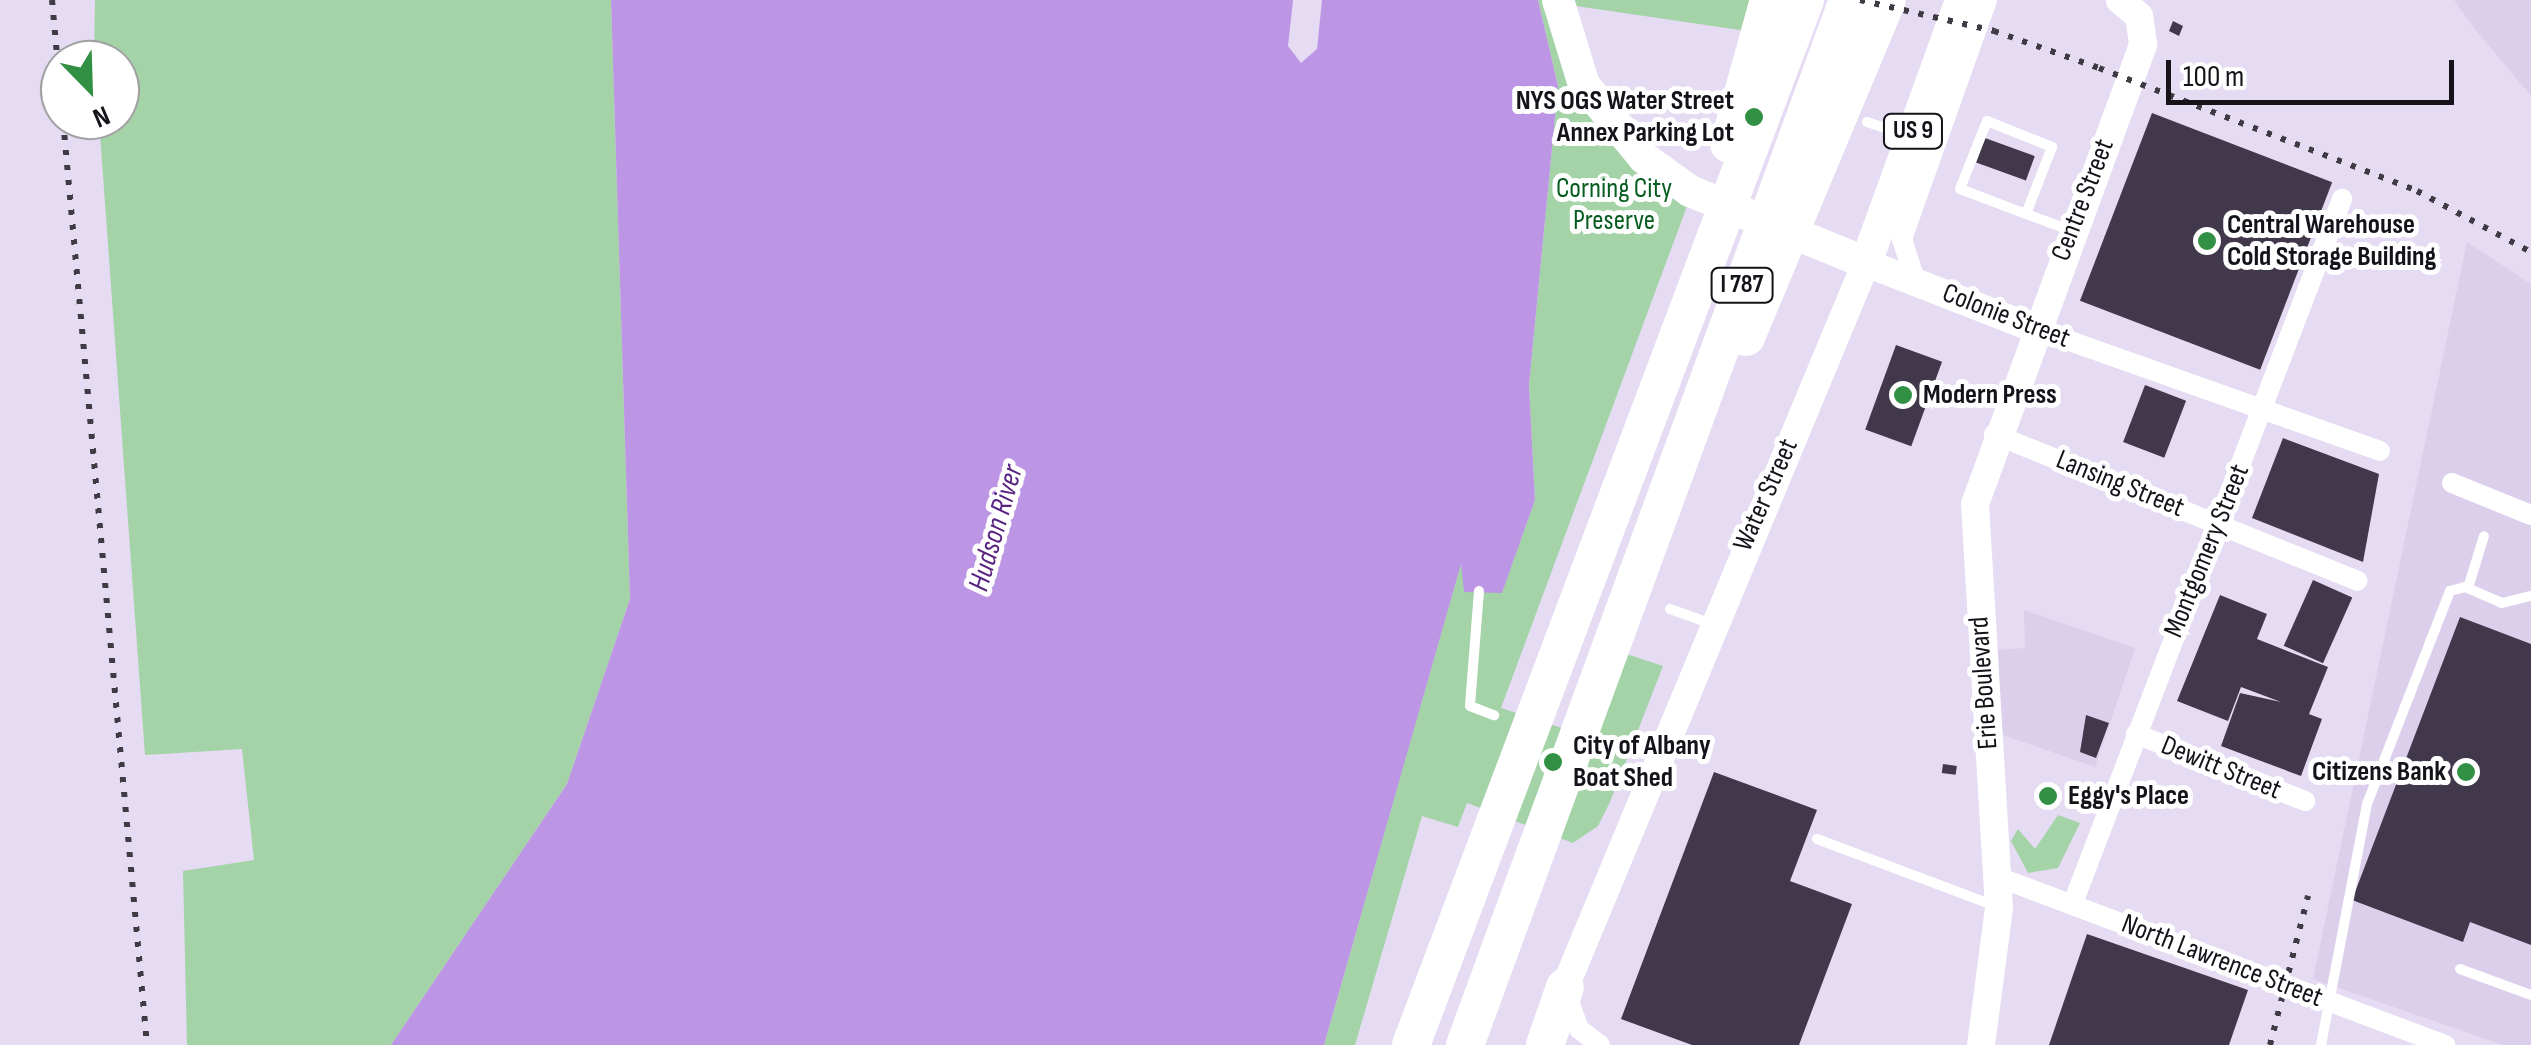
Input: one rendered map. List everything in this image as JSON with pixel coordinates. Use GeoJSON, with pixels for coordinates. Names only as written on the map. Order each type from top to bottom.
{"type":"FeatureCollection","features":[{"type":"Feature","properties":{"kind":"highway"},"geometry":{"type":"LineString","coordinates":[[1621,485],[1770,0]]}},
{"type":"Feature","properties":{"kind":"highway","name":"I 787"},"geometry":{"type":"LineString","coordinates":[[1411,1045],[1805,0]]}},
{"type":"Feature","properties":{"kind":"highway","name":"I 787"},"geometry":{"type":"LineString","coordinates":[[1465,1045],[1848,0]]}},
{"type":"Feature","properties":{"kind":"highway"},"geometry":{"type":"LineString","coordinates":[[1637,570],[1774,280],[1887,0]]}},
{"type":"Feature","properties":{"kind":"highway"},"geometry":{"type":"LineString","coordinates":[[1545,1045],[1565,987]]}},
{"type":"Feature","properties":{"kind":"main road","name":"Colonie Street"},"geometry":{"type":"LineString","coordinates":[[1558,0],[1584,86],[1644,158],[1690,191],[1866,262]]}},
{"type":"Feature","properties":{"kind":"main road","name":"Water Street"},"geometry":{"type":"LineString","coordinates":[[1866,262],[1961,0]]}},
{"type":"Feature","properties":{"kind":"street"},"geometry":{"type":"LineString","coordinates":[[1915,280],[1902,239],[1987,0]]}},
{"type":"Feature","properties":{"kind":"street","name":"Centre Street"},"geometry":{"type":"LineString","coordinates":[[2033,328],[2132,72],[2144,30],[2120,0]]}},
{"type":"Feature","properties":{"kind":"street","name":"Montgomery Street"},"geometry":{"type":"LineString","coordinates":[[2072,903],[2342,199]]}},
{"type":"Feature","properties":{"kind":"street","name":"Colonie Street"},"geometry":{"type":"LineString","coordinates":[[1866,262],[2033,328],[2380,452]]}},
{"type":"Feature","properties":{"kind":"street","name":"Water Street"},"geometry":{"type":"LineString","coordinates":[[1565,987],[1709,622],[1866,262]]}},
{"type":"Feature","properties":{"kind":"street","name":"Erie Boulevard"},"geometry":{"type":"LineString","coordinates":[[1981,1045],[1999,908],[1974,524],[1994,434],[2033,328]]}},
{"type":"Feature","properties":{"kind":"street","name":"Lansing Street"},"geometry":{"type":"LineString","coordinates":[[1994,434],[2357,581]]}},
{"type":"Feature","properties":{"kind":"street"},"geometry":{"type":"LineString","coordinates":[[2452,483],[2531,515]]}},
{"type":"Feature","properties":{"kind":"street","name":"Dewitt Street"},"geometry":{"type":"LineString","coordinates":[[2136,734],[2305,801]]}},
{"type":"Feature","properties":{"kind":"street","name":"North Lawrence Street"},"geometry":{"type":"LineString","coordinates":[[1998,877],[2446,1045]]}},
{"type":"Feature","properties":{"kind":"street"},"geometry":{"type":"LineString","coordinates":[[1565,987],[1578,1029],[1600,1045]]}},
{"type":"Feature","properties":{"kind":"lane"},"geometry":{"type":"LineString","coordinates":[[2026,214],[2052,147],[1986,121],[1960,189],[2026,214],[2071,230]]}},
{"type":"Feature","properties":{"kind":"lane"},"geometry":{"type":"LineString","coordinates":[[1867,122],[1912,136]]}},
{"type":"Feature","properties":{"kind":"lane"},"geometry":{"type":"LineString","coordinates":[[2468,588],[2484,536]]}},
{"type":"Feature","properties":{"kind":"lane"},"geometry":{"type":"LineString","coordinates":[[2321,1045],[2367,804],[2450,591],[2468,588],[2502,602],[2531,596]]}},
{"type":"Feature","properties":{"kind":"lane"},"geometry":{"type":"LineString","coordinates":[[1479,592],[1470,706],[1494,715]]}},
{"type":"Feature","properties":{"kind":"lane"},"geometry":{"type":"LineString","coordinates":[[1670,609],[1709,622]]}},
{"type":"Feature","properties":{"kind":"lane"},"geometry":{"type":"LineString","coordinates":[[1817,839],[1999,908]]}},
{"type":"Feature","properties":{"kind":"lane"},"geometry":{"type":"LineString","coordinates":[[2460,969],[2531,994]]}},
{"type":"Feature","properties":{"kind":"shaded area"},"geometry":{"type":"Polygon","coordinates":[[[2454,0],[2531,0],[2531,96],[2474,28],[2454,0]]]}},
{"type":"Feature","properties":{"kind":"shaded area"},"geometry":{"type":"Polygon","coordinates":[[[2467,242],[2531,284],[2531,1045],[2503,1045],[2313,979],[2467,242]]]}},
{"type":"Feature","properties":{"kind":"shaded area"},"geometry":{"type":"Polygon","coordinates":[[[2024,610],[2135,648],[2095,767],[2000,734],[1997,650],[2025,648],[2024,610]]]}},
{"type":"Feature","properties":{"kind":"green space"},"geometry":{"type":"Polygon","coordinates":[[[95,0],[611,0],[630,599],[567,784],[391,1045],[187,1045],[183,871],[254,860],[242,749],[145,755],[100,140],[140,140],[140,40],[94,40],[95,0]]]}},
{"type":"Feature","properties":{"kind":"green space","name":"Corning City Preserve"},"geometry":{"type":"Polygon","coordinates":[[[1538,0],[1754,0],[1747,31],[1576,6],[1590,69],[1653,149],[1697,179],[1501,708],[1586,736],[1617,651],[1663,666],[1598,826],[1573,843],[1467,803],[1458,827],[1422,816],[1355,1045],[1324,1045],[1461,563],[1465,592],[1502,592],[1535,500],[1529,385],[1558,86],[1538,0]]]}},
{"type":"Feature","properties":{"kind":"green space"},"geometry":{"type":"Polygon","coordinates":[[[2058,815],[2080,823],[2058,868],[2028,873],[2011,841],[2018,829],[2035,849],[2058,815]]]}},
{"type":"Feature","properties":{"kind":"water","name":"Hudson River"},"geometry":{"type":"Polygon","coordinates":[[[611,0],[1538,0],[1558,86],[1529,385],[1535,500],[1502,593],[1464,592],[1461,564],[1324,1045],[391,1045],[567,784],[630,599],[611,0]]]}},
{"type":"Feature","properties":{"kind":"pier"},"geometry":{"type":"Polygon","coordinates":[[[1293,0],[1322,0],[1317,49],[1301,63],[1288,46],[1293,0]]]}},
{"type":"Feature","properties":{"kind":"building"},"geometry":{"type":"Polygon","coordinates":[[[2173,21],[2183,26],[2179,36],[2169,31],[2173,21]]]}},
{"type":"Feature","properties":{"kind":"building","name":"Central Warehouse Cold Storage Building"},"geometry":{"type":"Polygon","coordinates":[[[2152,113],[2332,182],[2260,370],[2080,301],[2152,113]]]}},
{"type":"Feature","properties":{"kind":"building"},"geometry":{"type":"Polygon","coordinates":[[[1985,138],[2035,156],[2026,181],[1976,162],[1985,138]]]}},
{"type":"Feature","properties":{"kind":"building","name":"Modern Press"},"geometry":{"type":"Polygon","coordinates":[[[1896,345],[1942,362],[1911,446],[1865,430],[1896,345]]]}},
{"type":"Feature","properties":{"kind":"building"},"geometry":{"type":"Polygon","coordinates":[[[2145,385],[2186,401],[2164,458],[2123,442],[2145,385]]]}},
{"type":"Feature","properties":{"kind":"building"},"geometry":{"type":"Polygon","coordinates":[[[2283,438],[2379,474],[2363,562],[2252,518],[2283,438]]]}},
{"type":"Feature","properties":{"kind":"building"},"geometry":{"type":"Polygon","coordinates":[[[2313,580],[2352,597],[2323,663],[2284,646],[2313,580]]]}},
{"type":"Feature","properties":{"kind":"building"},"geometry":{"type":"Polygon","coordinates":[[[2220,595],[2267,614],[2257,639],[2328,667],[2309,714],[2322,719],[2301,776],[2221,746],[2240,693],[2281,702],[2241,687],[2228,721],[2177,701],[2220,595]]]}},
{"type":"Feature","properties":{"kind":"building","name":"Citizens Bank"},"geometry":{"type":"Polygon","coordinates":[[[2460,617],[2531,644],[2531,945],[2470,922],[2463,942],[2352,900],[2460,617]]]}},
{"type":"Feature","properties":{"kind":"building"},"geometry":{"type":"Polygon","coordinates":[[[2086,715],[2109,723],[2096,758],[2080,752],[2086,715]]]}},
{"type":"Feature","properties":{"kind":"building"},"geometry":{"type":"Polygon","coordinates":[[[1943,764],[1957,766],[1956,775],[1942,773],[1943,764]]]}},
{"type":"Feature","properties":{"kind":"building"},"geometry":{"type":"Polygon","coordinates":[[[1714,772],[1817,810],[1790,881],[1852,904],[1799,1045],[1692,1045],[1621,1019],[1714,772]]]}},
{"type":"Feature","properties":{"kind":"building"},"geometry":{"type":"Polygon","coordinates":[[[2087,934],[2248,990],[2229,1045],[2049,1045],[2087,934]]]}},
{"type":"Feature","properties":{"kind":"railway"},"geometry":{"type":"LineString","coordinates":[[52,0],[56,40]]}},
{"type":"Feature","properties":{"kind":"railway"},"geometry":{"type":"LineString","coordinates":[[1860,0],[1994,31],[2099,68],[2417,191],[2531,252]]}},
{"type":"Feature","properties":{"kind":"railway"},"geometry":{"type":"LineString","coordinates":[[65,140],[147,1045]]}},
{"type":"Feature","properties":{"kind":"railway"},"geometry":{"type":"LineString","coordinates":[[2270,1045],[2308,896]]}},
{"type":"Feature","properties":{"kind":"place","name":"NYS OGS Water Street Annex Parking Lot"},"geometry":{"type":"Point","coordinates":[1754,117]}},
{"type":"Feature","properties":{"kind":"place","name":"Central Warehouse Cold Storage Building"},"geometry":{"type":"Point","coordinates":[2207,241]}},
{"type":"Feature","properties":{"kind":"place","name":"Modern Press"},"geometry":{"type":"Point","coordinates":[1903,395]}},
{"type":"Feature","properties":{"kind":"place","name":"City of Albany Boat Shed"},"geometry":{"type":"Point","coordinates":[1553,762]}},
{"type":"Feature","properties":{"kind":"place","name":"Citizens Bank"},"geometry":{"type":"Point","coordinates":[2466,772]}},
{"type":"Feature","properties":{"kind":"place","name":"Eggy's Place"},"geometry":{"type":"Point","coordinates":[2048,796]}}]}
